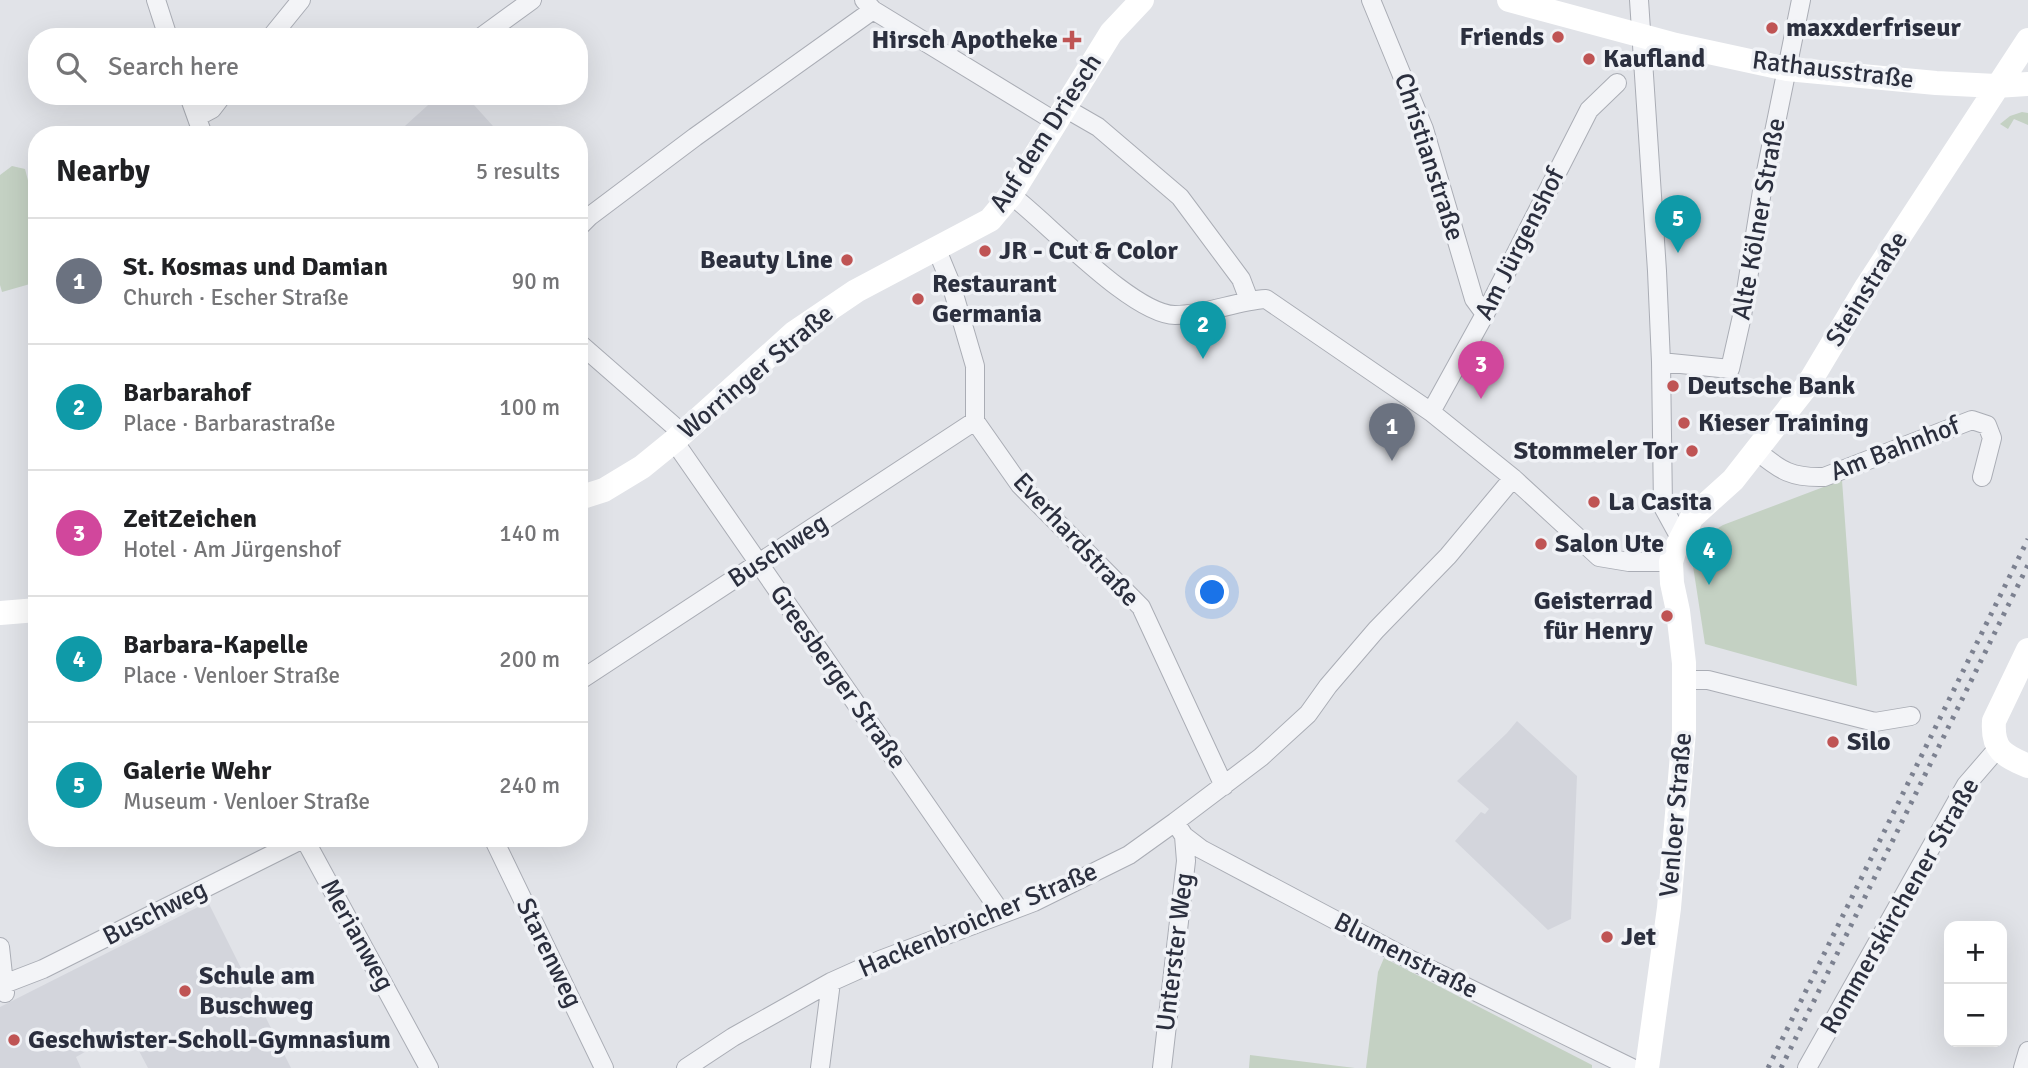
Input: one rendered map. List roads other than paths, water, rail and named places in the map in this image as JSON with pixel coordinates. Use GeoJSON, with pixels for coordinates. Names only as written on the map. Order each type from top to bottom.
{"type":"FeatureCollection","features":[{"type":"Feature","properties":{"kind":"main road","name":"Auf dem Driesch"},"geometry":{"type":"LineString","coordinates":[[937,250],[990,220],[1011,195],[1111,33],[1142,0]]}},
{"type":"Feature","properties":{"kind":"main road","name":"Rathausstraße"},"geometry":{"type":"LineString","coordinates":[[1509,0],[1676,45],[1787,69],[1936,83],[1996,86],[2028,84]]}},
{"type":"Feature","properties":{"kind":"main road","name":"Steinstraße"},"geometry":{"type":"LineString","coordinates":[[1671,562],[1679,538],[1692,517],[1733,480],[1809,383],[1871,279],[2028,40]]}},
{"type":"Feature","properties":{"kind":"main road","name":"Worringer Straße"},"geometry":{"type":"LineString","coordinates":[[588,495],[604,490],[642,467],[794,333],[856,291],[937,250]]}},
{"type":"Feature","properties":{"kind":"main road","name":"Venloer Straße"},"geometry":{"type":"LineString","coordinates":[[1647,1068],[1669,908],[1684,732],[1684,680],[1671,562]]}},
{"type":"Feature","properties":{"kind":"main road"},"geometry":{"type":"LineString","coordinates":[[0,613],[28,611]]}},
{"type":"Feature","properties":{"kind":"main road"},"geometry":{"type":"LineString","coordinates":[[2028,650],[1994,721],[1993,731],[2003,754],[2028,766]]}},
{"type":"Feature","properties":{"kind":"street"},"geometry":{"type":"LineString","coordinates":[[156,0],[165,28]]}},
{"type":"Feature","properties":{"kind":"street"},"geometry":{"type":"LineString","coordinates":[[278,28],[300,0]]}},
{"type":"Feature","properties":{"kind":"street"},"geometry":{"type":"LineString","coordinates":[[493,28],[532,0]]}},
{"type":"Feature","properties":{"kind":"street","name":"Christianstraße"},"geometry":{"type":"LineString","coordinates":[[1371,0],[1424,129],[1474,299],[1485,314]]}},
{"type":"Feature","properties":{"kind":"street"},"geometry":{"type":"LineString","coordinates":[[1639,0],[1655,232],[1661,362],[1663,507],[1679,538]]}},
{"type":"Feature","properties":{"kind":"street","name":"Alte Kölner Straße"},"geometry":{"type":"LineString","coordinates":[[1661,362],[1730,369],[1742,316],[1762,191],[1801,0]]}},
{"type":"Feature","properties":{"kind":"street"},"geometry":{"type":"LineString","coordinates":[[588,218],[868,5],[1060,115],[1098,127],[1180,197],[1241,279],[1249,300]]}},
{"type":"Feature","properties":{"kind":"street","name":"Am Jürgenshof"},"geometry":{"type":"LineString","coordinates":[[1431,412],[1485,314],[1589,110],[1617,83]]}},
{"type":"Feature","properties":{"kind":"street"},"geometry":{"type":"LineString","coordinates":[[192,105],[200,126]]}},
{"type":"Feature","properties":{"kind":"street"},"geometry":{"type":"LineString","coordinates":[[197,117],[215,105]]}},
{"type":"Feature","properties":{"kind":"street"},"geometry":{"type":"LineString","coordinates":[[1011,195],[1115,285],[1153,311],[1172,315],[1199,314],[1249,300],[1266,299],[1431,412],[1513,478],[1599,557],[1629,562],[1671,562]]}},
{"type":"Feature","properties":{"kind":"street"},"geometry":{"type":"LineString","coordinates":[[937,250],[951,284],[975,366],[975,421]]}},
{"type":"Feature","properties":{"kind":"street","name":"Greesberger Straße"},"geometry":{"type":"LineString","coordinates":[[588,352],[678,437],[759,564],[1002,914]]}},
{"type":"Feature","properties":{"kind":"street","name":"Am Bahnhof"},"geometry":{"type":"LineString","coordinates":[[1757,451],[1781,470],[1806,477],[1824,477],[1972,420],[1987,425],[1992,438],[1982,477]]}},
{"type":"Feature","properties":{"kind":"street","name":"Buschweg"},"geometry":{"type":"LineString","coordinates":[[588,675],[975,421]]}},
{"type":"Feature","properties":{"kind":"street","name":"Everhardstraße"},"geometry":{"type":"LineString","coordinates":[[975,421],[1020,485],[1141,607],[1224,786]]}},
{"type":"Feature","properties":{"kind":"street","name":"Hackenbroicher Straße"},"geometry":{"type":"LineString","coordinates":[[686,1068],[733,1037],[831,982],[880,960],[1034,902],[1180,829],[1224,786],[1308,714],[1376,629],[1448,556],[1513,478]]}},
{"type":"Feature","properties":{"kind":"street"},"geometry":{"type":"LineString","coordinates":[[1684,680],[1708,680],[1875,722],[1911,716]]}},
{"type":"Feature","properties":{"kind":"street","name":"Rommerskirchener Straße"},"geometry":{"type":"LineString","coordinates":[[1807,1068],[1966,785],[1998,747]]}},
{"type":"Feature","properties":{"kind":"street","name":"Unterster Weg"},"geometry":{"type":"LineString","coordinates":[[1161,1068],[1186,861],[1180,829]]}},
{"type":"Feature","properties":{"kind":"street","name":"Blumenstraße"},"geometry":{"type":"LineString","coordinates":[[1180,829],[1201,849],[1385,946],[1632,1068]]}},
{"type":"Feature","properties":{"kind":"street","name":"Buschweg"},"geometry":{"type":"LineString","coordinates":[[0,947],[4,988],[287,847]]}},
{"type":"Feature","properties":{"kind":"street","name":"Merianweg"},"geometry":{"type":"LineString","coordinates":[[310,847],[429,1068]]}},
{"type":"Feature","properties":{"kind":"street","name":"Starenweg"},"geometry":{"type":"LineString","coordinates":[[497,847],[604,1068]]}},
{"type":"Feature","properties":{"kind":"street"},"geometry":{"type":"LineString","coordinates":[[820,1068],[831,982]]}},
{"type":"Feature","properties":{"kind":"street"},"geometry":{"type":"LineString","coordinates":[[2023,1068],[2028,1051]]}},
{"type":"Feature","properties":{"kind":"railway"},"geometry":{"type":"LineString","coordinates":[[1768,1068],[2028,539]]}},
{"type":"Feature","properties":{"kind":"railway"},"geometry":{"type":"LineString","coordinates":[[1781,1068],[2028,565]]}},
{"type":"Feature","properties":{"kind":"place","name":"maxxderfriseur"},"geometry":{"type":"Point","coordinates":[1772,28]}},
{"type":"Feature","properties":{"kind":"place","name":"Friends"},"geometry":{"type":"Point","coordinates":[1558,37]}},
{"type":"Feature","properties":{"kind":"place","name":"Hirsch Apotheke"},"geometry":{"type":"Point","coordinates":[1072,40]}},
{"type":"Feature","properties":{"kind":"place","name":"Kaufland"},"geometry":{"type":"Point","coordinates":[1589,59]}},
{"type":"Feature","properties":{"kind":"place","name":"JR - Cut & Color"},"geometry":{"type":"Point","coordinates":[985,251]}},
{"type":"Feature","properties":{"kind":"place","name":"Galerie Wehr"},"geometry":{"type":"Point","coordinates":[1678,253]}},
{"type":"Feature","properties":{"kind":"place","name":"Beauty Line"},"geometry":{"type":"Point","coordinates":[847,260]}},
{"type":"Feature","properties":{"kind":"place","name":"Restaurant Germania"},"geometry":{"type":"Point","coordinates":[918,299]}},
{"type":"Feature","properties":{"kind":"place","name":"Barbarahof"},"geometry":{"type":"Point","coordinates":[1203,359]}},
{"type":"Feature","properties":{"kind":"place","name":"Deutsche Bank"},"geometry":{"type":"Point","coordinates":[1673,386]}},
{"type":"Feature","properties":{"kind":"place","name":"ZeitZeichen"},"geometry":{"type":"Point","coordinates":[1481,399]}},
{"type":"Feature","properties":{"kind":"place","name":"Kieser Training"},"geometry":{"type":"Point","coordinates":[1684,423]}},
{"type":"Feature","properties":{"kind":"place","name":"Stommeler Tor"},"geometry":{"type":"Point","coordinates":[1692,451]}},
{"type":"Feature","properties":{"kind":"place","name":"St. Kosmas und Damian"},"geometry":{"type":"Point","coordinates":[1392,461]}},
{"type":"Feature","properties":{"kind":"place","name":"La Casita"},"geometry":{"type":"Point","coordinates":[1594,502]}},
{"type":"Feature","properties":{"kind":"place","name":"Salon Ute"},"geometry":{"type":"Point","coordinates":[1541,544]}},
{"type":"Feature","properties":{"kind":"place","name":"Barbara-Kapelle"},"geometry":{"type":"Point","coordinates":[1709,585]}},
{"type":"Feature","properties":{"kind":"place","name":"Geisterrad für Henry"},"geometry":{"type":"Point","coordinates":[1667,616]}},
{"type":"Feature","properties":{"kind":"place","name":"Silo"},"geometry":{"type":"Point","coordinates":[1833,742]}},
{"type":"Feature","properties":{"kind":"place","name":"Jet"},"geometry":{"type":"Point","coordinates":[1607,937]}},
{"type":"Feature","properties":{"kind":"place","name":"Schule am Buschweg"},"geometry":{"type":"Point","coordinates":[185,991]}},
{"type":"Feature","properties":{"kind":"place","name":"Geschwister-Scholl-Gymnasium"},"geometry":{"type":"Point","coordinates":[14,1040]}}]}
